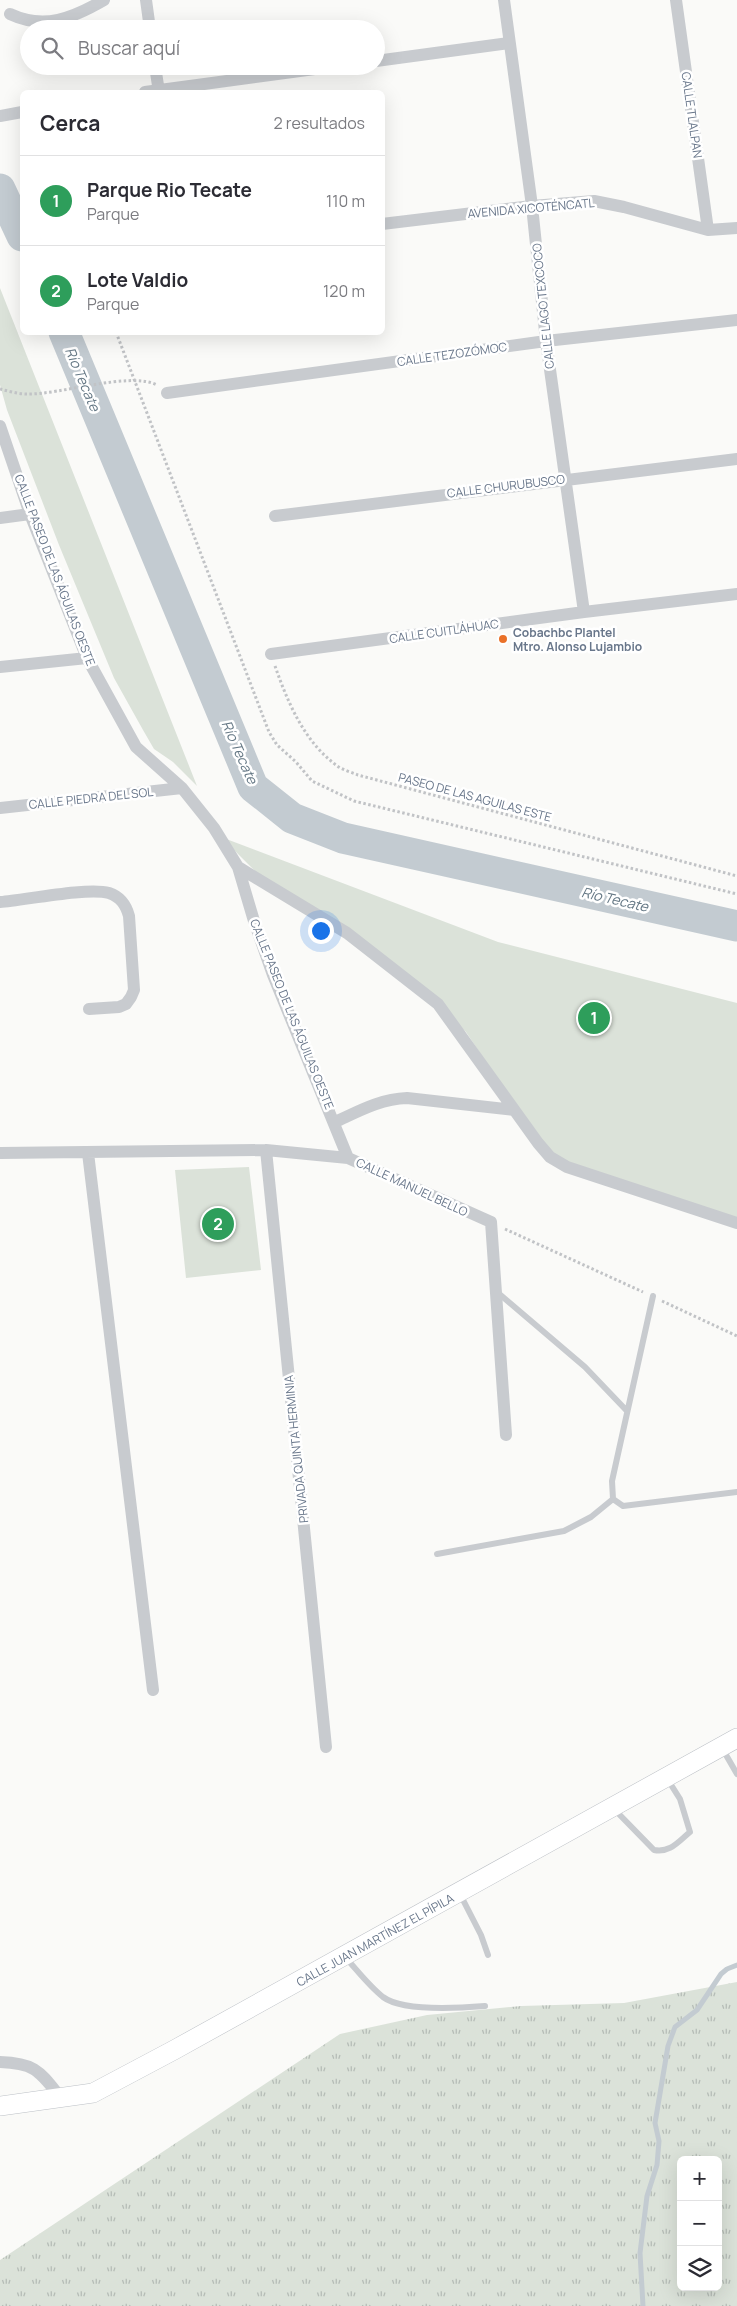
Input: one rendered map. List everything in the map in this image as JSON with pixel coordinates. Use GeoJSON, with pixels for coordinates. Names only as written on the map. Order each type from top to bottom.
{"type":"FeatureCollection","features":[{"type":"Feature","properties":{"kind":"main road","name":"CALLE JUAN MARTÍNEZ EL PÍPILA"},"geometry":{"type":"LineString","coordinates":[[0,2106],[93,2093],[460,1893],[729,1743]]}},
{"type":"Feature","properties":{"kind":"street"},"geometry":{"type":"LineString","coordinates":[[56,20],[92,7],[104,0]]}},
{"type":"Feature","properties":{"kind":"street"},"geometry":{"type":"LineString","coordinates":[[146,0],[149,20]]}},
{"type":"Feature","properties":{"kind":"street","name":"CALLE LAGO TEXCOCO"},"geometry":{"type":"LineString","coordinates":[[504,0],[532,206],[546,342],[584,612]]}},
{"type":"Feature","properties":{"kind":"street","name":"CALLE TLALPAN"},"geometry":{"type":"LineString","coordinates":[[676,0],[708,230]]}},
{"type":"Feature","properties":{"kind":"street"},"geometry":{"type":"LineString","coordinates":[[10,14],[23,20]]}},
{"type":"Feature","properties":{"kind":"street"},"geometry":{"type":"LineString","coordinates":[[385,60],[510,43]]}},
{"type":"Feature","properties":{"kind":"street"},"geometry":{"type":"LineString","coordinates":[[157,75],[159,90]]}},
{"type":"Feature","properties":{"kind":"street"},"geometry":{"type":"LineString","coordinates":[[166,90],[273,75]]}},
{"type":"Feature","properties":{"kind":"street"},"geometry":{"type":"LineString","coordinates":[[0,116],[20,112]]}},
{"type":"Feature","properties":{"kind":"street","name":"AVENIDA XICOTÉNCATL"},"geometry":{"type":"LineString","coordinates":[[385,224],[580,201],[606,202],[708,230],[737,228]]}},
{"type":"Feature","properties":{"kind":"street","name":"CALLE TEZOZÓMOC"},"geometry":{"type":"LineString","coordinates":[[167,393],[546,342],[737,320]]}},
{"type":"Feature","properties":{"kind":"street","name":"CALLE PASEO DE LAS ÁGUILAS OESTE"},"geometry":{"type":"LineString","coordinates":[[0,426],[30,514],[87,658],[136,747],[182,788],[214,828],[238,867],[273,975],[335,1122],[348,1158]]}},
{"type":"Feature","properties":{"kind":"street","name":"CALLE CHURUBUSCO"},"geometry":{"type":"LineString","coordinates":[[275,516],[737,458]]}},
{"type":"Feature","properties":{"kind":"street"},"geometry":{"type":"LineString","coordinates":[[0,518],[30,514]]}},
{"type":"Feature","properties":{"kind":"street","name":"CALLE CUITLÁHUAC"},"geometry":{"type":"LineString","coordinates":[[271,654],[584,612],[737,594]]}},
{"type":"Feature","properties":{"kind":"street"},"geometry":{"type":"LineString","coordinates":[[0,667],[87,658]]}},
{"type":"Feature","properties":{"kind":"street","name":"CALLE PIEDRA DEL SOL"},"geometry":{"type":"LineString","coordinates":[[0,808],[182,788]]}},
{"type":"Feature","properties":{"kind":"street"},"geometry":{"type":"LineString","coordinates":[[238,867],[347,933],[438,1004],[550,1157],[567,1167],[737,1223]]}},
{"type":"Feature","properties":{"kind":"street"},"geometry":{"type":"LineString","coordinates":[[0,902],[94,891],[110,893],[119,898],[126,906],[129,916],[134,990],[126,1004],[119,1007],[89,1009]]}},
{"type":"Feature","properties":{"kind":"street"},"geometry":{"type":"LineString","coordinates":[[335,1122],[370,1105],[391,1098],[407,1098],[514,1110]]}},
{"type":"Feature","properties":{"kind":"street","name":"CALLE MANUEL BELLO"},"geometry":{"type":"LineString","coordinates":[[0,1153],[266,1150],[348,1158],[491,1222]]}},
{"type":"Feature","properties":{"kind":"street","name":"PRIVADA QUINTA HERMINIA"},"geometry":{"type":"LineString","coordinates":[[266,1150],[326,1747]]}},
{"type":"Feature","properties":{"kind":"street"},"geometry":{"type":"LineString","coordinates":[[88,1153],[153,1690]]}},
{"type":"Feature","properties":{"kind":"street"},"geometry":{"type":"LineString","coordinates":[[491,1222],[506,1434]]}},
{"type":"Feature","properties":{"kind":"street"},"geometry":{"type":"LineString","coordinates":[[0,2062],[19,2063],[39,2071],[61,2098]]}},
{"type":"Feature","properties":{"kind":"lane"},"geometry":{"type":"LineString","coordinates":[[495,1290],[585,1367],[627,1411]]}},
{"type":"Feature","properties":{"kind":"lane"},"geometry":{"type":"LineString","coordinates":[[613,1499],[612,1481],[653,1296]]}},
{"type":"Feature","properties":{"kind":"lane"},"geometry":{"type":"LineString","coordinates":[[613,1499],[623,1506],[737,1492]]}},
{"type":"Feature","properties":{"kind":"lane"},"geometry":{"type":"LineString","coordinates":[[436,1554],[564,1531],[591,1517],[613,1499]]}},
{"type":"Feature","properties":{"kind":"lane"},"geometry":{"type":"LineString","coordinates":[[729,1743],[737,1774]]}},
{"type":"Feature","properties":{"kind":"lane"},"geometry":{"type":"LineString","coordinates":[[612,1807],[654,1850],[662,1852],[670,1849],[690,1832],[680,1799],[666,1777]]}},
{"type":"Feature","properties":{"kind":"lane"},"geometry":{"type":"LineString","coordinates":[[460,1893],[481,1935],[488,1955]]}},
{"type":"Feature","properties":{"kind":"lane"},"geometry":{"type":"LineString","coordinates":[[345,1956],[383,1997],[396,2003],[430,2008],[485,2006]]}},
{"type":"Feature","properties":{"kind":"path"},"geometry":{"type":"LineString","coordinates":[[117,335],[269,732],[277,745],[296,762],[312,781],[354,801],[737,894]]}},
{"type":"Feature","properties":{"kind":"path"},"geometry":{"type":"LineString","coordinates":[[0,389],[26,394],[127,381],[148,381],[156,384],[167,393]]}},
{"type":"Feature","properties":{"kind":"path","name":"PASEO DE LAS AGUILAS ESTE"},"geometry":{"type":"LineString","coordinates":[[271,654],[285,694],[297,720],[320,749],[337,766],[358,775],[737,876]]}},
{"type":"Feature","properties":{"kind":"path"},"geometry":{"type":"LineString","coordinates":[[491,1222],[737,1336]]}},
{"type":"Feature","properties":{"kind":"green space"},"geometry":{"type":"Polygon","coordinates":[[[0,288],[197,786],[173,762],[154,749],[143,730],[114,678],[59,545],[7,410],[0,385],[0,288]]]}},
{"type":"Feature","properties":{"kind":"green space"},"geometry":{"type":"Polygon","coordinates":[[[221,837],[498,942],[737,1003],[737,1226],[576,1169],[545,1150],[466,1032],[408,977],[267,883],[221,837]]]}},
{"type":"Feature","properties":{"kind":"green space"},"geometry":{"type":"Polygon","coordinates":[[[249,1167],[261,1270],[186,1278],[175,1170],[249,1167]]]}},
{"type":"Feature","properties":{"kind":"green space"},"geometry":{"type":"Polygon","coordinates":[[[737,1982],[737,2306],[0,2306],[0,2260],[340,2034],[427,2015],[521,2006],[624,2003],[737,1982]]]}},
{"type":"Feature","properties":{"kind":"waterway","name":"Río Tecate"},"geometry":{"type":"LineString","coordinates":[[0,189],[20,232]]}},
{"type":"Feature","properties":{"kind":"waterway","name":"Río Tecate"},"geometry":{"type":"LineString","coordinates":[[65,335],[253,787],[292,818],[343,838],[737,926]]}},
{"type":"Feature","properties":{"kind":"waterway"},"geometry":{"type":"LineString","coordinates":[[643,2306],[640,2253],[647,2196],[657,2165],[659,2141],[655,2123],[668,2046],[675,2027],[697,2010],[721,1974],[737,1965]]}},
{"type":"Feature","properties":{"kind":"place","name":"Cobachbc Plantel Mtro. Alonso Lujambio"},"geometry":{"type":"Point","coordinates":[503,639]}},
{"type":"Feature","properties":{"kind":"place","name":"Parque Rio Tecate"},"geometry":{"type":"Point","coordinates":[594,1018]}},
{"type":"Feature","properties":{"kind":"place","name":"Lote Valdio"},"geometry":{"type":"Point","coordinates":[218,1224]}}]}
